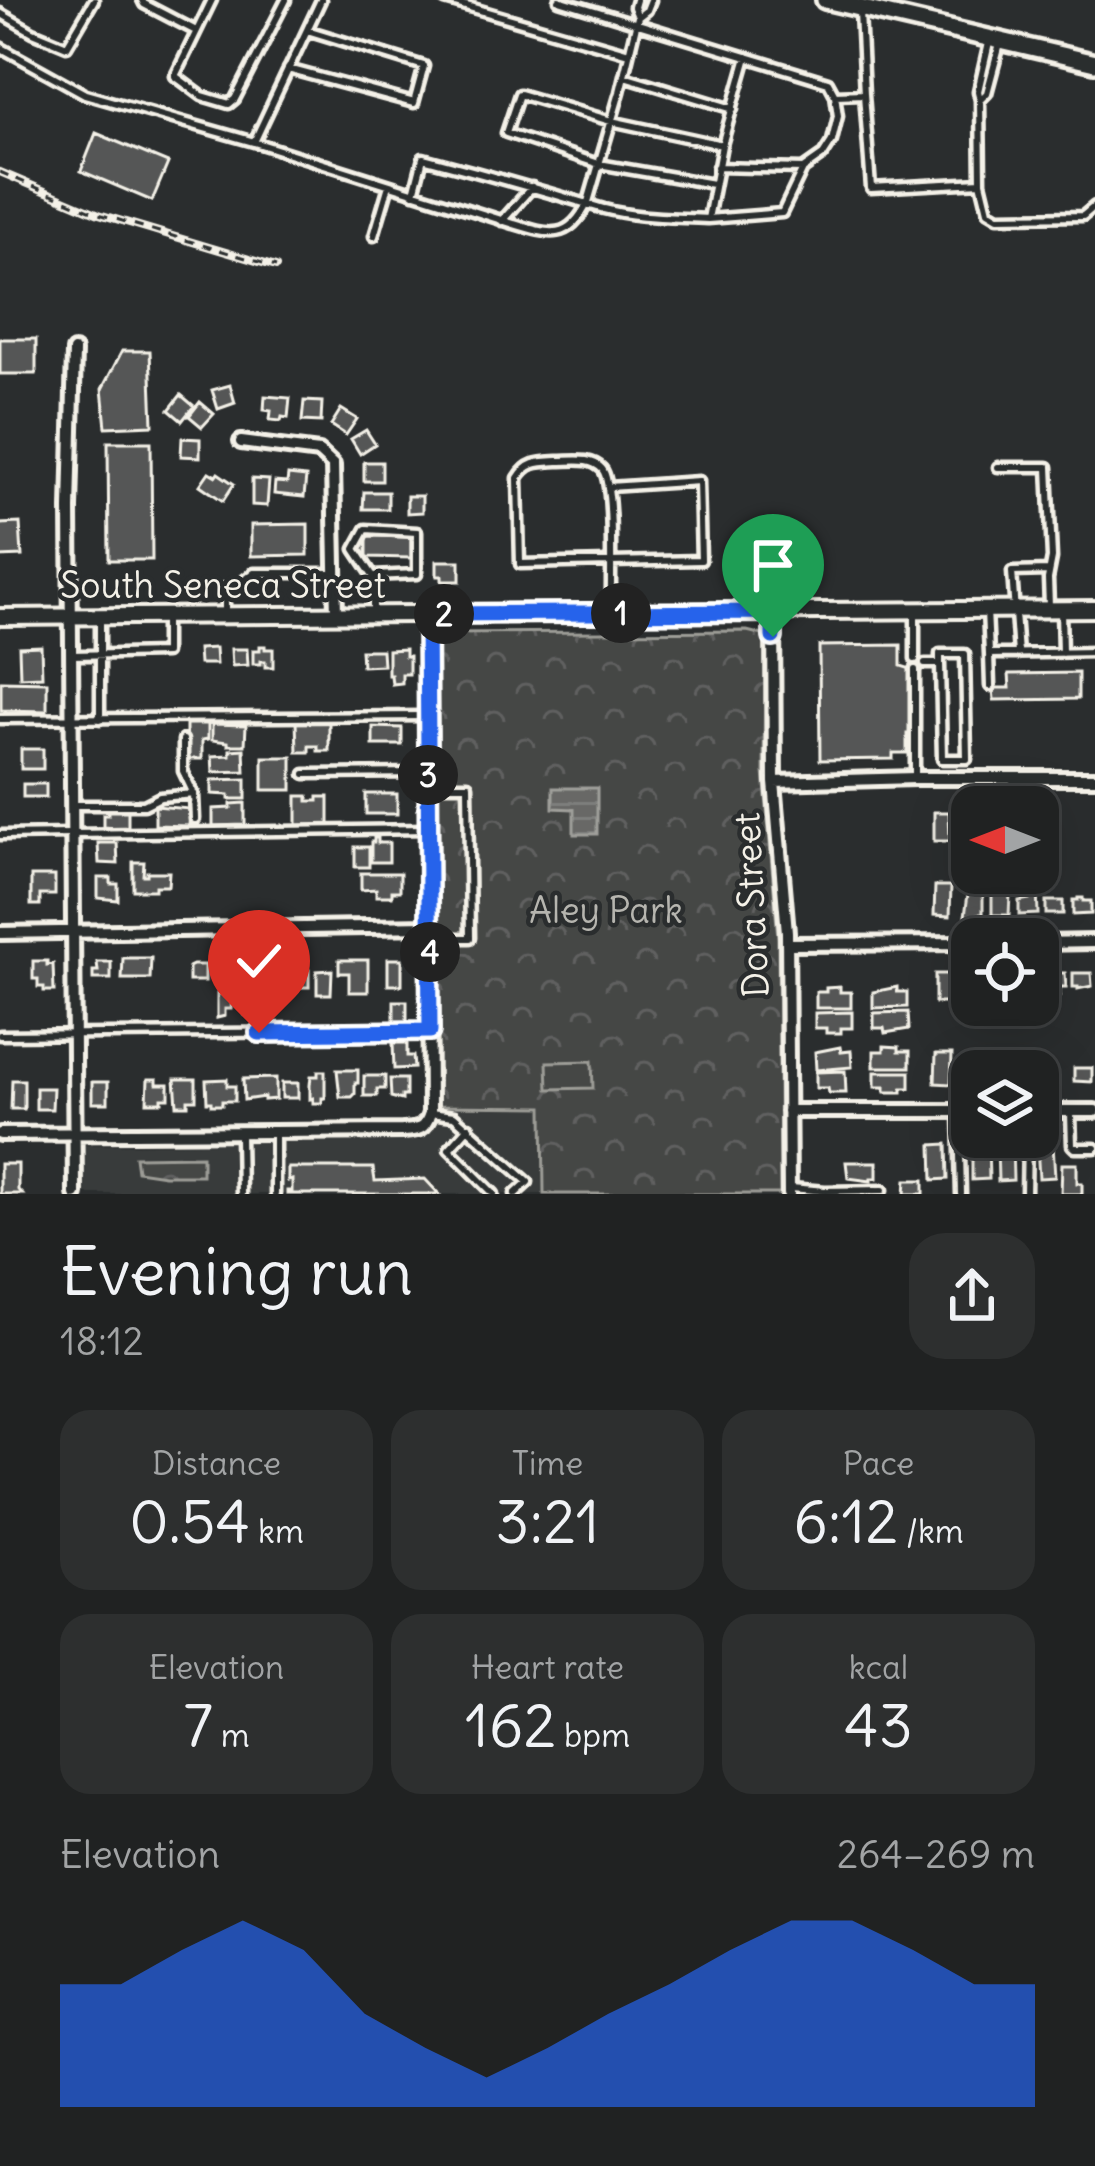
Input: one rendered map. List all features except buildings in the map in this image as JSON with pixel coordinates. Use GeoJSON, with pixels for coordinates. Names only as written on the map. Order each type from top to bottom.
{"type":"FeatureCollection","features":[{"type":"Feature","properties":{"kind":"main road"},"geometry":{"type":"LineString","coordinates":[[825,0],[1095,63]]}},
{"type":"Feature","properties":{"kind":"street"},"geometry":{"type":"LineString","coordinates":[[74,351],[70,509],[75,1194]]}},
{"type":"Feature","properties":{"kind":"street"},"geometry":{"type":"LineString","coordinates":[[241,442],[319,452],[329,459],[334,472],[336,615]]}},
{"type":"Feature","properties":{"kind":"street","name":"South Seneca Street"},"geometry":{"type":"LineString","coordinates":[[0,617],[1095,609]]}},
{"type":"Feature","properties":{"kind":"street","name":"Dora Street"},"geometry":{"type":"LineString","coordinates":[[773,612],[774,782],[787,944],[789,1191]]}},
{"type":"Feature","properties":{"kind":"street"},"geometry":{"type":"LineString","coordinates":[[0,1134],[419,1130],[427,1122],[427,614]]}},
{"type":"Feature","properties":{"kind":"street"},"geometry":{"type":"LineString","coordinates":[[774,782],[1095,778]]}},
{"type":"Feature","properties":{"kind":"street"},"geometry":{"type":"LineString","coordinates":[[0,933],[430,932]]}},
{"type":"Feature","properties":{"kind":"street"},"geometry":{"type":"LineString","coordinates":[[1059,943],[1095,942]]}},
{"type":"Feature","properties":{"kind":"street"},"geometry":{"type":"LineString","coordinates":[[787,944],[951,943]]}},
{"type":"Feature","properties":{"kind":"street"},"geometry":{"type":"LineString","coordinates":[[788,1111],[951,1111]]}},
{"type":"Feature","properties":{"kind":"street"},"geometry":{"type":"LineString","coordinates":[[1059,1111],[1095,1111]]}},
{"type":"Feature","properties":{"kind":"lane"},"geometry":{"type":"LineString","coordinates":[[0,13],[68,46],[94,0]]}},
{"type":"Feature","properties":{"kind":"lane"},"geometry":{"type":"LineString","coordinates":[[142,0],[196,31]]}},
{"type":"Feature","properties":{"kind":"lane"},"geometry":{"type":"LineString","coordinates":[[212,0],[176,79],[202,96],[229,104],[286,0]]}},
{"type":"Feature","properties":{"kind":"lane"},"geometry":{"type":"LineString","coordinates":[[254,142],[321,0]]}},
{"type":"Feature","properties":{"kind":"lane"},"geometry":{"type":"LineString","coordinates":[[445,0],[629,53]]}},
{"type":"Feature","properties":{"kind":"lane"},"geometry":{"type":"LineString","coordinates":[[414,193],[423,158],[638,215],[707,219],[782,213],[803,169],[823,155],[832,141],[838,116],[836,95],[828,82],[637,20],[559,0]]}},
{"type":"Feature","properties":{"kind":"lane"},"geometry":{"type":"LineString","coordinates":[[0,47],[85,94],[548,234],[580,217],[588,202],[624,76],[637,20],[636,0]]}},
{"type":"Feature","properties":{"kind":"lane"},"geometry":{"type":"LineString","coordinates":[[637,20],[651,0]]}},
{"type":"Feature","properties":{"kind":"lane"},"geometry":{"type":"LineString","coordinates":[[860,9],[871,188],[981,182]]}},
{"type":"Feature","properties":{"kind":"lane"},"geometry":{"type":"LineString","coordinates":[[288,69],[413,103],[424,66],[307,29]]}},
{"type":"Feature","properties":{"kind":"lane"},"geometry":{"type":"LineString","coordinates":[[995,41],[978,91],[981,182],[988,211],[998,217],[1083,215],[1095,206]]}},
{"type":"Feature","properties":{"kind":"lane"},"geometry":{"type":"LineString","coordinates":[[707,219],[748,57]]}},
{"type":"Feature","properties":{"kind":"lane"},"geometry":{"type":"LineString","coordinates":[[624,76],[733,109]]}},
{"type":"Feature","properties":{"kind":"lane"},"geometry":{"type":"LineString","coordinates":[[713,184],[599,164],[506,133],[519,94],[722,146]]}},
{"type":"Feature","properties":{"kind":"lane"},"geometry":{"type":"LineString","coordinates":[[836,95],[864,94]]}},
{"type":"Feature","properties":{"kind":"lane"},"geometry":{"type":"LineString","coordinates":[[717,167],[803,169]]}},
{"type":"Feature","properties":{"kind":"lane"},"geometry":{"type":"LineString","coordinates":[[374,236],[389,185]]}},
{"type":"Feature","properties":{"kind":"lane"},"geometry":{"type":"LineString","coordinates":[[502,220],[532,186]]}},
{"type":"Feature","properties":{"kind":"lane"},"geometry":{"type":"LineString","coordinates":[[609,487],[700,482],[701,560],[610,562],[520,564],[518,478],[535,462],[589,460],[601,466],[609,487],[610,562],[611,613]]}},
{"type":"Feature","properties":{"kind":"lane"},"geometry":{"type":"LineString","coordinates":[[998,466],[1048,467],[1049,571],[1062,653]]}},
{"type":"Feature","properties":{"kind":"lane"},"geometry":{"type":"LineString","coordinates":[[356,549],[366,530],[417,532],[417,574],[373,576]]}},
{"type":"Feature","properties":{"kind":"lane"},"geometry":{"type":"LineString","coordinates":[[335,549],[356,549]]}},
{"type":"Feature","properties":{"kind":"lane"},"geometry":{"type":"LineString","coordinates":[[356,549],[373,576],[373,615]]}},
{"type":"Feature","properties":{"kind":"lane"},"geometry":{"type":"LineString","coordinates":[[1018,653],[1012,572],[1049,571]]}},
{"type":"Feature","properties":{"kind":"lane"},"geometry":{"type":"LineString","coordinates":[[225,616],[225,587],[254,573],[336,573]]}},
{"type":"Feature","properties":{"kind":"lane"},"geometry":{"type":"LineString","coordinates":[[915,610],[915,659]]}},
{"type":"Feature","properties":{"kind":"lane"},"geometry":{"type":"LineString","coordinates":[[987,610],[990,686]]}},
{"type":"Feature","properties":{"kind":"lane"},"geometry":{"type":"LineString","coordinates":[[100,616],[100,718]]}},
{"type":"Feature","properties":{"kind":"lane"},"geometry":{"type":"LineString","coordinates":[[71,655],[165,653],[165,616]]}},
{"type":"Feature","properties":{"kind":"lane"},"geometry":{"type":"LineString","coordinates":[[989,654],[1095,652]]}},
{"type":"Feature","properties":{"kind":"lane"},"geometry":{"type":"LineString","coordinates":[[942,760],[967,759],[965,654],[940,654],[942,760],[943,778]]}},
{"type":"Feature","properties":{"kind":"lane"},"geometry":{"type":"LineString","coordinates":[[925,664],[940,664]]}},
{"type":"Feature","properties":{"kind":"lane"},"geometry":{"type":"LineString","coordinates":[[915,670],[915,778]]}},
{"type":"Feature","properties":{"kind":"lane"},"geometry":{"type":"LineString","coordinates":[[0,719],[428,716]]}},
{"type":"Feature","properties":{"kind":"lane"},"geometry":{"type":"LineString","coordinates":[[183,740],[184,771],[194,794],[195,819]]}},
{"type":"Feature","properties":{"kind":"lane"},"geometry":{"type":"LineString","coordinates":[[305,774],[468,785],[470,938],[430,932]]}},
{"type":"Feature","properties":{"kind":"lane"},"geometry":{"type":"LineString","coordinates":[[72,805],[144,806],[160,797],[194,794]]}},
{"type":"Feature","properties":{"kind":"lane"},"geometry":{"type":"LineString","coordinates":[[0,836],[429,829]]}},
{"type":"Feature","properties":{"kind":"lane"},"geometry":{"type":"LineString","coordinates":[[0,1035],[430,1031]]}},
{"type":"Feature","properties":{"kind":"lane"},"geometry":{"type":"LineString","coordinates":[[1071,1111],[1072,1145],[1095,1148]]}},
{"type":"Feature","properties":{"kind":"lane"},"geometry":{"type":"LineString","coordinates":[[430,1113],[454,1116],[528,1182],[515,1194]]}},
{"type":"Feature","properties":{"kind":"lane"},"geometry":{"type":"LineString","coordinates":[[469,1127],[449,1149],[494,1194]]}},
{"type":"Feature","properties":{"kind":"lane"},"geometry":{"type":"LineString","coordinates":[[241,1131],[241,1194]]}},
{"type":"Feature","properties":{"kind":"lane"},"geometry":{"type":"LineString","coordinates":[[275,1131],[275,1194]]}},
{"type":"Feature","properties":{"kind":"lane"},"geometry":{"type":"LineString","coordinates":[[961,1194],[963,1158]]}},
{"type":"Feature","properties":{"kind":"lane"},"geometry":{"type":"LineString","coordinates":[[1026,1194],[1027,1158]]}},
{"type":"Feature","properties":{"kind":"lane"},"geometry":{"type":"LineString","coordinates":[[789,1191],[884,1190]]}},
{"type":"Feature","properties":{"kind":"shaded area"},"geometry":{"type":"Polygon","coordinates":[[[553,788],[597,788],[597,834],[574,834],[574,809],[553,808],[553,788]]]}},
{"type":"Feature","properties":{"kind":"shaded area"},"geometry":{"type":"Polygon","coordinates":[[[438,1106],[543,1106],[544,1194],[83,1194],[85,1145],[420,1140],[433,1131],[438,1106]]]}},
{"type":"Feature","properties":{"kind":"green space","name":"Aley Park"},"geometry":{"type":"Polygon","coordinates":[[[747,631],[763,635],[765,642],[764,772],[778,938],[780,1194],[544,1194],[543,1107],[438,1106],[435,640],[442,633],[747,631]]]}},
{"type":"Feature","properties":{"kind":"green space"},"geometry":{"type":"Polygon","coordinates":[[[592,1061],[593,1088],[548,1089],[547,1062],[592,1061]]]}},
{"type":"Feature","properties":{"kind":"green space"},"geometry":{"type":"Polygon","coordinates":[[[202,1156],[202,1175],[137,1171],[135,1157],[202,1156]]]}},
{"type":"Feature","properties":{"kind":"railway"},"geometry":{"type":"LineString","coordinates":[[0,172],[99,214],[276,267]]}},
{"type":"Feature","properties":{"kind":"route"},"geometry":{"type":"LineString","coordinates":[[259,1033],[430,1031],[427,614],[773,612],[773,637]]}}]}
